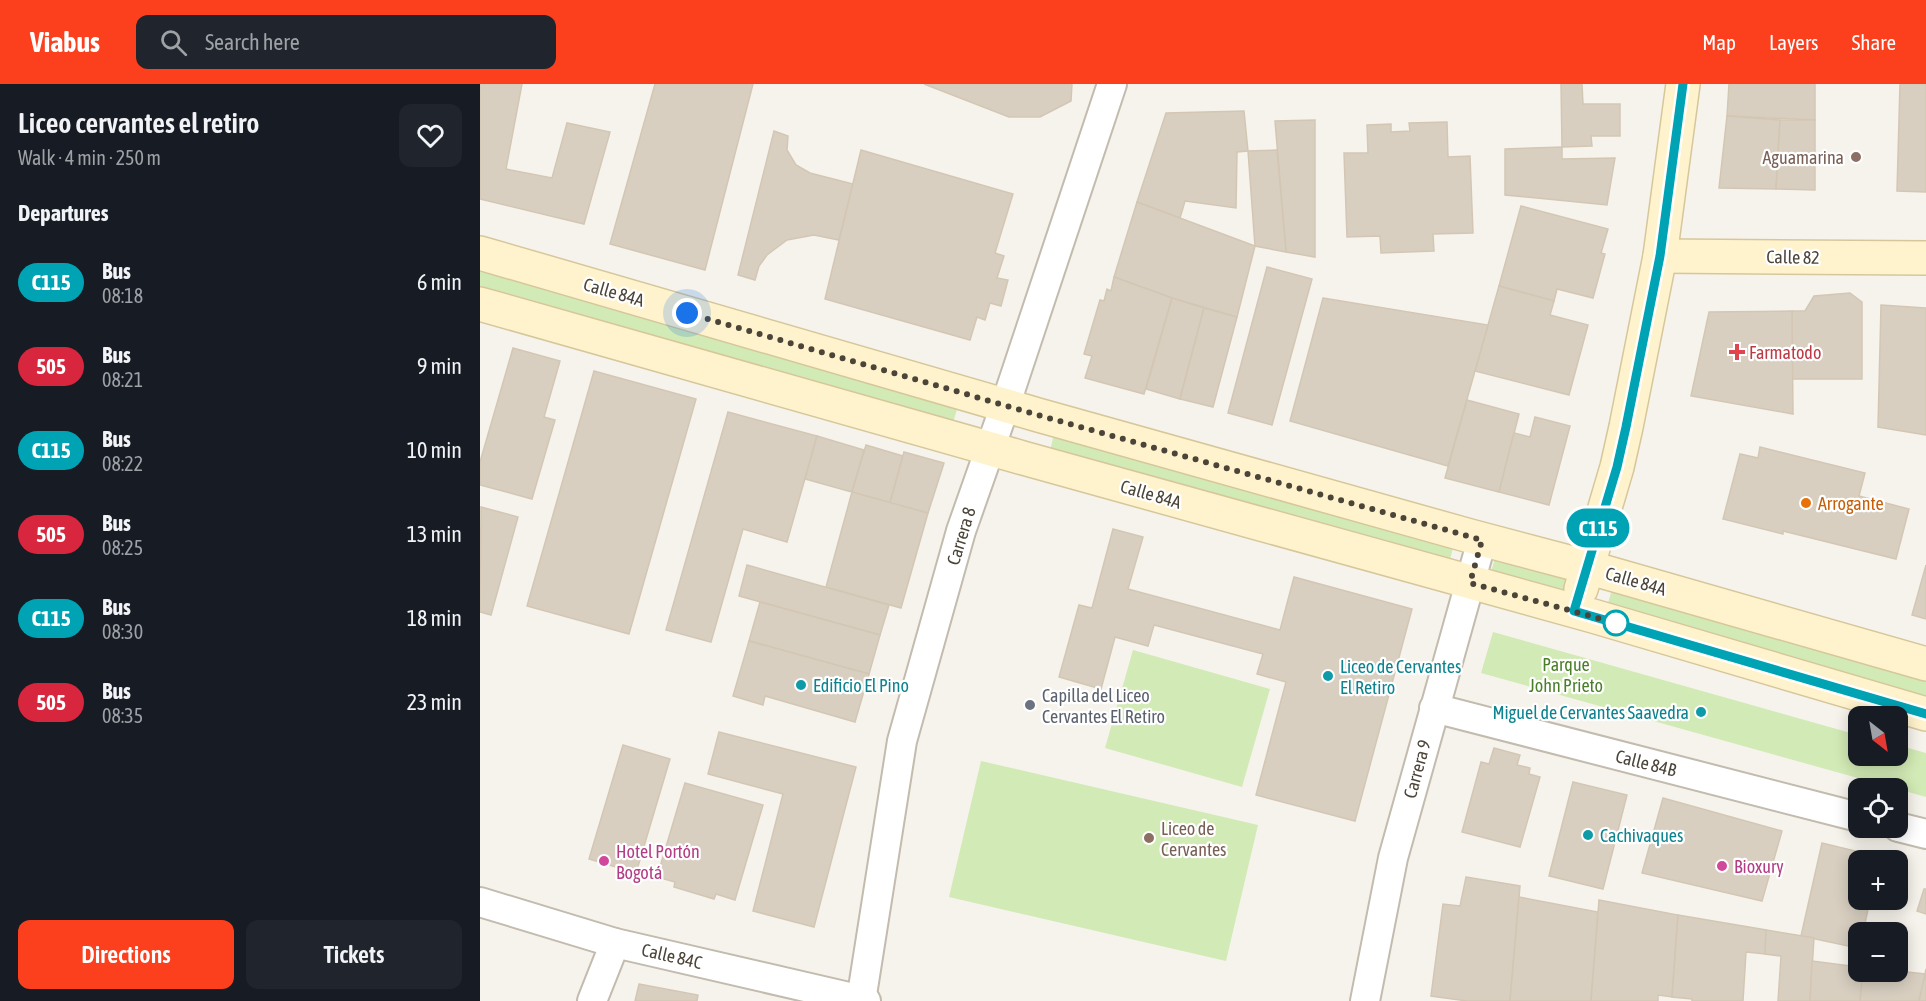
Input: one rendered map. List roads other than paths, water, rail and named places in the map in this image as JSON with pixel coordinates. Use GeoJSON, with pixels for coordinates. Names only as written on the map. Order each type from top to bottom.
{"type":"FeatureCollection","features":[{"type":"Feature","properties":{"kind":"street","name":"Carrera 8"},"geometry":{"type":"LineString","coordinates":[[861,1001],[902,741],[961,531],[1112,84]]}},
{"type":"Feature","properties":{"kind":"street"},"geometry":{"type":"LineString","coordinates":[[1574,611],[1617,467],[1660,256],[1683,84]]}},
{"type":"Feature","properties":{"kind":"street","name":"Calle 84A"},"geometry":{"type":"LineString","coordinates":[[480,253],[1005,406],[1482,540],[1587,567],[1926,664]]}},
{"type":"Feature","properties":{"kind":"street","name":"Calle 82"},"geometry":{"type":"LineString","coordinates":[[1660,256],[1926,258]]}},
{"type":"Feature","properties":{"kind":"street","name":"Calle 84A"},"geometry":{"type":"LineString","coordinates":[[480,304],[990,449],[1574,611],[1926,714]]}},
{"type":"Feature","properties":{"kind":"street","name":"Carrera 9"},"geometry":{"type":"LineString","coordinates":[[1365,1001],[1393,858],[1482,540]]}},
{"type":"Feature","properties":{"kind":"street","name":"Calle 84B"},"geometry":{"type":"LineString","coordinates":[[1434,708],[1848,814]]}},
{"type":"Feature","properties":{"kind":"street"},"geometry":{"type":"LineString","coordinates":[[1908,830],[1926,834]]}},
{"type":"Feature","properties":{"kind":"street","name":"Calle 84C"},"geometry":{"type":"LineString","coordinates":[[480,902],[615,943],[866,1001]]}},
{"type":"Feature","properties":{"kind":"street"},"geometry":{"type":"LineString","coordinates":[[592,1001],[615,943]]}},
{"type":"Feature","properties":{"kind":"place","name":"Aguamarina"},"geometry":{"type":"Point","coordinates":[1856,157]}},
{"type":"Feature","properties":{"kind":"place","name":"Farmatodo"},"geometry":{"type":"Point","coordinates":[1737,352]}},
{"type":"Feature","properties":{"kind":"place","name":"Arrogante"},"geometry":{"type":"Point","coordinates":[1806,503]}},
{"type":"Feature","properties":{"kind":"place","name":"Liceo de Cervantes El Retiro"},"geometry":{"type":"Point","coordinates":[1328,676]}},
{"type":"Feature","properties":{"kind":"place","name":"Edificio El Pino"},"geometry":{"type":"Point","coordinates":[801,685]}},
{"type":"Feature","properties":{"kind":"place","name":"Capilla del Liceo Cervantes El Retiro"},"geometry":{"type":"Point","coordinates":[1030,705]}},
{"type":"Feature","properties":{"kind":"place","name":"Miguel de Cervantes Saavedra"},"geometry":{"type":"Point","coordinates":[1701,712]}},
{"type":"Feature","properties":{"kind":"place","name":"Cachivaques"},"geometry":{"type":"Point","coordinates":[1588,835]}},
{"type":"Feature","properties":{"kind":"place","name":"Liceo de Cervantes"},"geometry":{"type":"Point","coordinates":[1149,838]}},
{"type":"Feature","properties":{"kind":"place","name":"Hotel Portón Bogotá"},"geometry":{"type":"Point","coordinates":[604,861]}},
{"type":"Feature","properties":{"kind":"place","name":"Bioxury"},"geometry":{"type":"Point","coordinates":[1722,866]}},
{"type":"Feature","properties":{"kind":"park label","name":"Parque John Prieto"},"geometry":{"type":"Point","coordinates":[1566,674]}}]}
